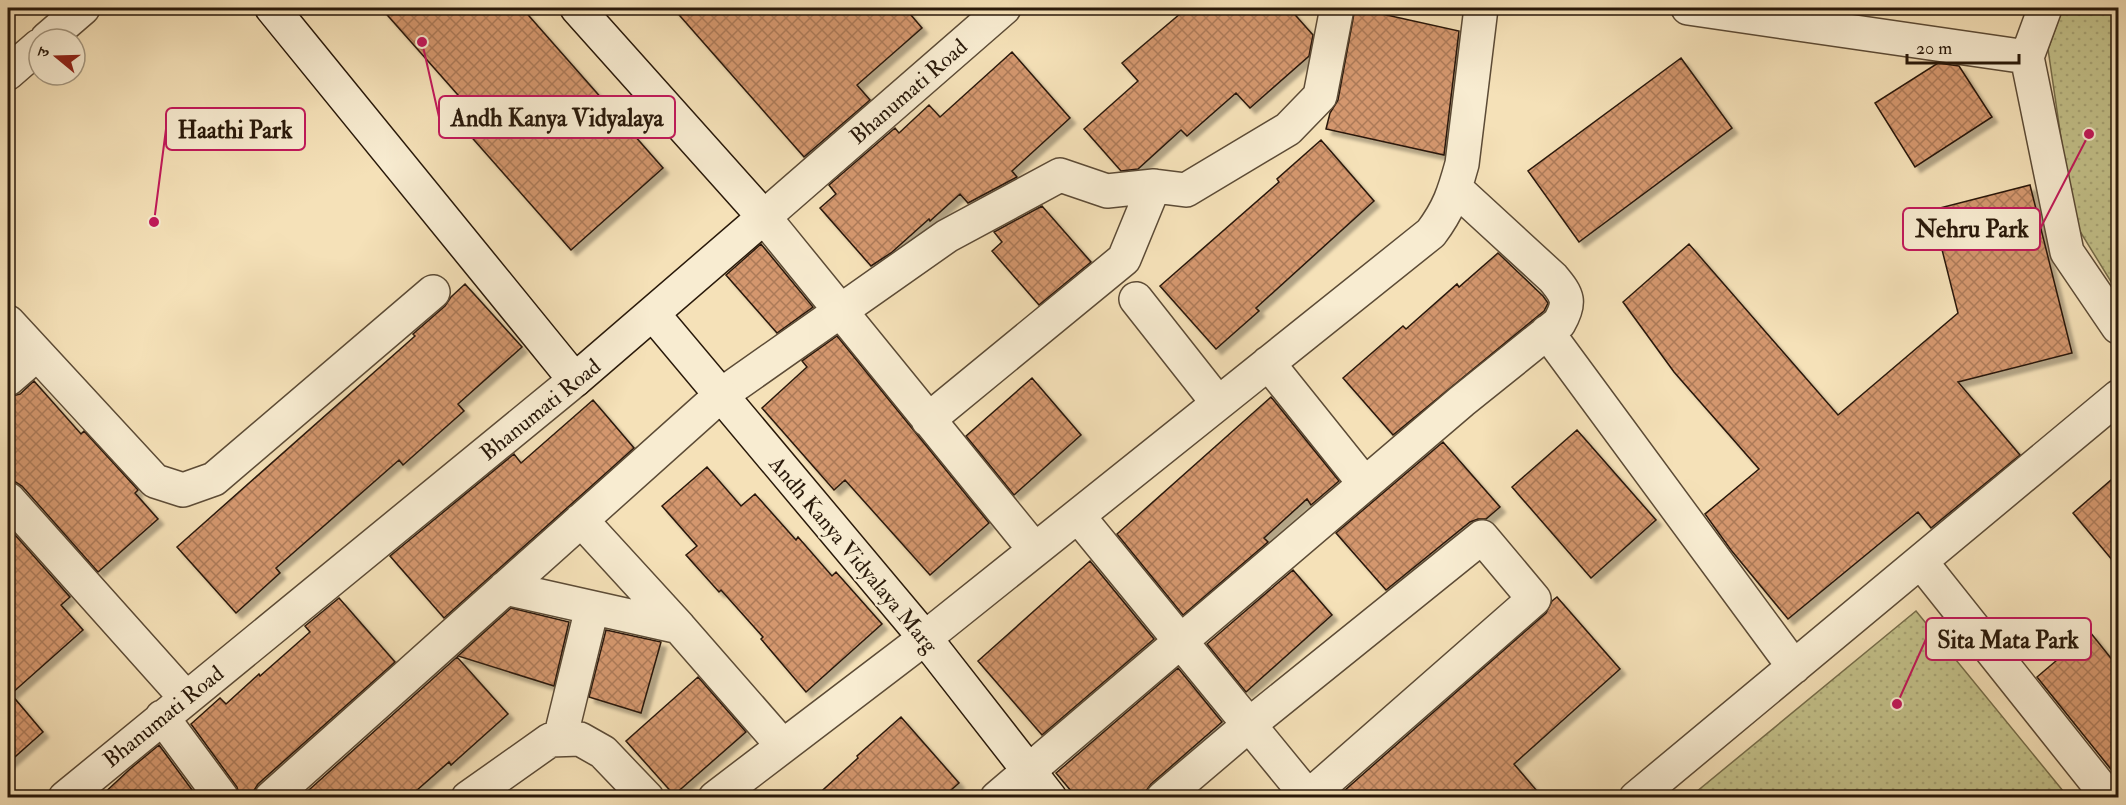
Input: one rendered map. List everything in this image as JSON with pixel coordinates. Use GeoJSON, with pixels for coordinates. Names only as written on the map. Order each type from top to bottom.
{"type":"FeatureCollection","features":[{"type":"Feature","properties":{"kind":"street"},"geometry":{"type":"LineString","coordinates":[[61,27],[83,8]]}},
{"type":"Feature","properties":{"kind":"street"},"geometry":{"type":"LineString","coordinates":[[272,8],[575,380]]}},
{"type":"Feature","properties":{"kind":"street"},"geometry":{"type":"LineString","coordinates":[[577,8],[764,217],[1035,550]]}},
{"type":"Feature","properties":{"kind":"street","name":"Bhanumati Road"},"geometry":{"type":"LineString","coordinates":[[65,798],[575,380],[1004,8]]}},
{"type":"Feature","properties":{"kind":"street"},"geometry":{"type":"LineString","coordinates":[[271,798],[721,395],[947,236],[1060,175],[1107,191],[1154,186],[1186,190],[1288,129],[1320,96],[1337,8]]}},
{"type":"Feature","properties":{"kind":"street"},"geometry":{"type":"LineString","coordinates":[[715,798],[925,638],[1431,233],[1445,214],[1462,164],[1481,8]]}},
{"type":"Feature","properties":{"kind":"street"},"geometry":{"type":"LineString","coordinates":[[1688,8],[1788,14],[2027,57]]}},
{"type":"Feature","properties":{"kind":"street"},"geometry":{"type":"LineString","coordinates":[[2045,8],[2027,57],[2067,252],[2118,327]]}},
{"type":"Feature","properties":{"kind":"street"},"geometry":{"type":"LineString","coordinates":[[8,73],[27,56]]}},
{"type":"Feature","properties":{"kind":"street"},"geometry":{"type":"LineString","coordinates":[[928,420],[1124,259],[1154,186]]}},
{"type":"Feature","properties":{"kind":"street"},"geometry":{"type":"LineString","coordinates":[[997,798],[1558,322],[1567,308],[1565,293],[1554,278],[1455,188]]}},
{"type":"Feature","properties":{"kind":"street"},"geometry":{"type":"LineString","coordinates":[[8,322],[155,481],[183,490],[214,479],[433,292]]}},
{"type":"Feature","properties":{"kind":"street"},"geometry":{"type":"LineString","coordinates":[[1136,299],[1218,403]]}},
{"type":"Feature","properties":{"kind":"street","name":"Andh Kanya Vidyalaya Marg"},"geometry":{"type":"LineString","coordinates":[[653,314],[925,638],[1050,798]]}},
{"type":"Feature","properties":{"kind":"street"},"geometry":{"type":"LineString","coordinates":[[1546,332],[1794,667]]}},
{"type":"Feature","properties":{"kind":"street"},"geometry":{"type":"LineString","coordinates":[[8,379],[37,354]]}},
{"type":"Feature","properties":{"kind":"street"},"geometry":{"type":"LineString","coordinates":[[1268,363],[1365,484]]}},
{"type":"Feature","properties":{"kind":"street"},"geometry":{"type":"LineString","coordinates":[[1636,798],[2118,397]]}},
{"type":"Feature","properties":{"kind":"street"},"geometry":{"type":"LineString","coordinates":[[8,499],[174,707],[222,798]]}},
{"type":"Feature","properties":{"kind":"street"},"geometry":{"type":"LineString","coordinates":[[1078,516],[1250,724],[1308,797],[1534,598],[1482,537],[1250,724],[1163,798]]}},
{"type":"Feature","properties":{"kind":"street"},"geometry":{"type":"LineString","coordinates":[[581,520],[783,746]]}},
{"type":"Feature","properties":{"kind":"street"},"geometry":{"type":"LineString","coordinates":[[1921,562],[2109,798]]}},
{"type":"Feature","properties":{"kind":"street"},"geometry":{"type":"LineString","coordinates":[[505,588],[679,627]]}},
{"type":"Feature","properties":{"kind":"street"},"geometry":{"type":"LineString","coordinates":[[560,739],[592,608]]}},
{"type":"Feature","properties":{"kind":"street"},"geometry":{"type":"LineString","coordinates":[[468,798],[550,740],[560,739],[580,739],[603,752],[647,798]]}},
{"type":"Feature","properties":{"kind":"shaded area"},"geometry":{"type":"Polygon","coordinates":[[[2063,8],[2118,8],[2118,293],[2073,220],[2048,49],[2063,8]]]}},
{"type":"Feature","properties":{"kind":"shaded area"},"geometry":{"type":"Polygon","coordinates":[[[1916,611],[2068,797],[1690,797],[1916,611]]]}},
{"type":"Feature","properties":{"kind":"building"},"geometry":{"type":"Polygon","coordinates":[[[381,8],[522,8],[663,168],[571,250],[445,107],[458,95],[381,8]]]}},
{"type":"Feature","properties":{"kind":"building"},"geometry":{"type":"Polygon","coordinates":[[[673,8],[905,8],[922,28],[857,85],[870,100],[804,157],[673,8]]]}},
{"type":"Feature","properties":{"kind":"building"},"geometry":{"type":"Polygon","coordinates":[[[1187,8],[1289,8],[1313,35],[1309,56],[1250,108],[1236,93],[1187,136],[1181,130],[1138,169],[1121,171],[1084,129],[1138,81],[1122,63],[1187,8]]]}},
{"type":"Feature","properties":{"kind":"building"},"geometry":{"type":"Polygon","coordinates":[[[1355,8],[1459,31],[1444,155],[1326,129],[1330,113],[1338,100],[1355,8]]]}},
{"type":"Feature","properties":{"kind":"building"},"geometry":{"type":"Polygon","coordinates":[[[1012,52],[1070,118],[1012,171],[1017,177],[968,203],[960,194],[891,253],[871,266],[820,208],[836,194],[829,185],[895,128],[899,133],[929,105],[940,117],[1012,52]]]}},
{"type":"Feature","properties":{"kind":"building"},"geometry":{"type":"Polygon","coordinates":[[[1681,58],[1732,128],[1579,242],[1528,171],[1681,58]]]}},
{"type":"Feature","properties":{"kind":"building"},"geometry":{"type":"Polygon","coordinates":[[[1938,63],[1959,66],[1992,117],[1915,167],[1875,103],[1938,63]]]}},
{"type":"Feature","properties":{"kind":"building"},"geometry":{"type":"Polygon","coordinates":[[[1321,140],[1374,201],[1256,308],[1259,311],[1216,349],[1160,286],[1279,182],[1277,179],[1321,140]]]}},
{"type":"Feature","properties":{"kind":"building"},"geometry":{"type":"Polygon","coordinates":[[[2030,185],[2072,353],[1958,382],[2020,455],[1931,528],[1918,512],[1788,619],[1731,550],[1705,514],[1759,469],[1674,372],[1623,302],[1689,244],[1838,415],[1958,313],[1932,210],[2030,185]]]}},
{"type":"Feature","properties":{"kind":"building"},"geometry":{"type":"Polygon","coordinates":[[[1042,206],[1091,262],[1039,305],[992,251],[1002,242],[994,232],[1042,206]]]}},
{"type":"Feature","properties":{"kind":"building"},"geometry":{"type":"Polygon","coordinates":[[[761,244],[813,307],[777,333],[726,275],[761,244]]]}},
{"type":"Feature","properties":{"kind":"building"},"geometry":{"type":"Polygon","coordinates":[[[1498,253],[1543,296],[1548,303],[1544,311],[1393,435],[1343,378],[1403,326],[1406,329],[1457,284],[1459,287],[1498,253]]]}},
{"type":"Feature","properties":{"kind":"building"},"geometry":{"type":"Polygon","coordinates":[[[465,284],[522,347],[458,404],[464,411],[403,465],[399,460],[276,568],[280,573],[236,613],[177,547],[415,336],[413,334],[445,306],[465,284]]]}},
{"type":"Feature","properties":{"kind":"building"},"geometry":{"type":"Polygon","coordinates":[[[837,336],[989,523],[930,575],[845,480],[834,490],[762,408],[807,367],[802,361],[837,336]]]}},
{"type":"Feature","properties":{"kind":"building"},"geometry":{"type":"Polygon","coordinates":[[[1032,378],[1081,435],[1014,495],[966,436],[1032,378]]]}},
{"type":"Feature","properties":{"kind":"building"},"geometry":{"type":"Polygon","coordinates":[[[34,381],[81,434],[84,431],[138,490],[135,493],[158,519],[98,572],[22,486],[14,481],[8,481],[8,397],[20,394],[34,381]]]}},
{"type":"Feature","properties":{"kind":"building"},"geometry":{"type":"Polygon","coordinates":[[[1271,397],[1339,481],[1311,505],[1307,499],[1264,538],[1268,542],[1183,615],[1117,534],[1271,397]]]}},
{"type":"Feature","properties":{"kind":"building"},"geometry":{"type":"Polygon","coordinates":[[[593,400],[634,448],[444,618],[390,556],[514,454],[521,463],[593,400]]]}},
{"type":"Feature","properties":{"kind":"building"},"geometry":{"type":"Polygon","coordinates":[[[1577,430],[1656,520],[1591,578],[1512,487],[1577,430]]]}},
{"type":"Feature","properties":{"kind":"building"},"geometry":{"type":"Polygon","coordinates":[[[1443,442],[1500,507],[1486,519],[1470,522],[1386,590],[1336,533],[1443,442]]]}},
{"type":"Feature","properties":{"kind":"building"},"geometry":{"type":"Polygon","coordinates":[[[707,467],[741,506],[755,494],[796,540],[798,537],[832,576],[836,572],[882,624],[806,692],[761,639],[763,637],[686,555],[697,546],[662,506],[707,467]]]}},
{"type":"Feature","properties":{"kind":"building"},"geometry":{"type":"Polygon","coordinates":[[[2118,474],[2118,567],[2073,513],[2118,474]]]}},
{"type":"Feature","properties":{"kind":"building"},"geometry":{"type":"Polygon","coordinates":[[[8,527],[70,597],[61,605],[83,630],[11,694],[43,732],[8,763],[8,527]]]}},
{"type":"Feature","properties":{"kind":"building"},"geometry":{"type":"Polygon","coordinates":[[[1090,561],[1154,639],[1042,735],[978,661],[1090,561]]]}},
{"type":"Feature","properties":{"kind":"building"},"geometry":{"type":"Polygon","coordinates":[[[1293,570],[1332,615],[1246,692],[1207,644],[1293,570]]]}},
{"type":"Feature","properties":{"kind":"building"},"geometry":{"type":"Polygon","coordinates":[[[1557,597],[1620,669],[1514,764],[1543,798],[1336,798],[1546,613],[1552,601],[1557,597]]]}},
{"type":"Feature","properties":{"kind":"building"},"geometry":{"type":"Polygon","coordinates":[[[339,598],[395,662],[258,784],[253,792],[253,798],[240,798],[237,787],[191,724],[220,698],[226,704],[259,674],[260,676],[310,632],[305,626],[339,598]]]}},
{"type":"Feature","properties":{"kind":"building"},"geometry":{"type":"Polygon","coordinates":[[[511,608],[569,622],[554,686],[458,656],[511,608]]]}},
{"type":"Feature","properties":{"kind":"building"},"geometry":{"type":"Polygon","coordinates":[[[606,630],[661,642],[641,713],[589,697],[606,630]]]}},
{"type":"Feature","properties":{"kind":"building"},"geometry":{"type":"Polygon","coordinates":[[[2090,632],[2118,667],[2118,778],[2037,677],[2090,632]]]}},
{"type":"Feature","properties":{"kind":"building"},"geometry":{"type":"Polygon","coordinates":[[[457,657],[508,714],[451,765],[449,762],[408,798],[300,798],[457,657]]]}},
{"type":"Feature","properties":{"kind":"building"},"geometry":{"type":"Polygon","coordinates":[[[1178,668],[1222,722],[1151,784],[1146,791],[1145,798],[1077,798],[1056,773],[1178,668]]]}},
{"type":"Feature","properties":{"kind":"building"},"geometry":{"type":"Polygon","coordinates":[[[698,677],[746,732],[674,795],[626,741],[698,677]]]}},
{"type":"Feature","properties":{"kind":"building"},"geometry":{"type":"Polygon","coordinates":[[[901,717],[959,783],[942,798],[814,798],[858,758],[857,756],[901,717]]]}},
{"type":"Feature","properties":{"kind":"building"},"geometry":{"type":"Polygon","coordinates":[[[159,745],[198,798],[99,798],[130,769],[159,745]]]}},
{"type":"Feature","properties":{"kind":"place","name":"Andh Kanya Vidyalaya"},"geometry":{"type":"Point","coordinates":[422,42]}},
{"type":"Feature","properties":{"kind":"place","name":"Nehru Park"},"geometry":{"type":"Point","coordinates":[2089,134]}},
{"type":"Feature","properties":{"kind":"place","name":"Haathi Park"},"geometry":{"type":"Point","coordinates":[154,222]}},
{"type":"Feature","properties":{"kind":"place","name":"Sita Mata Park"},"geometry":{"type":"Point","coordinates":[1897,704]}}]}
